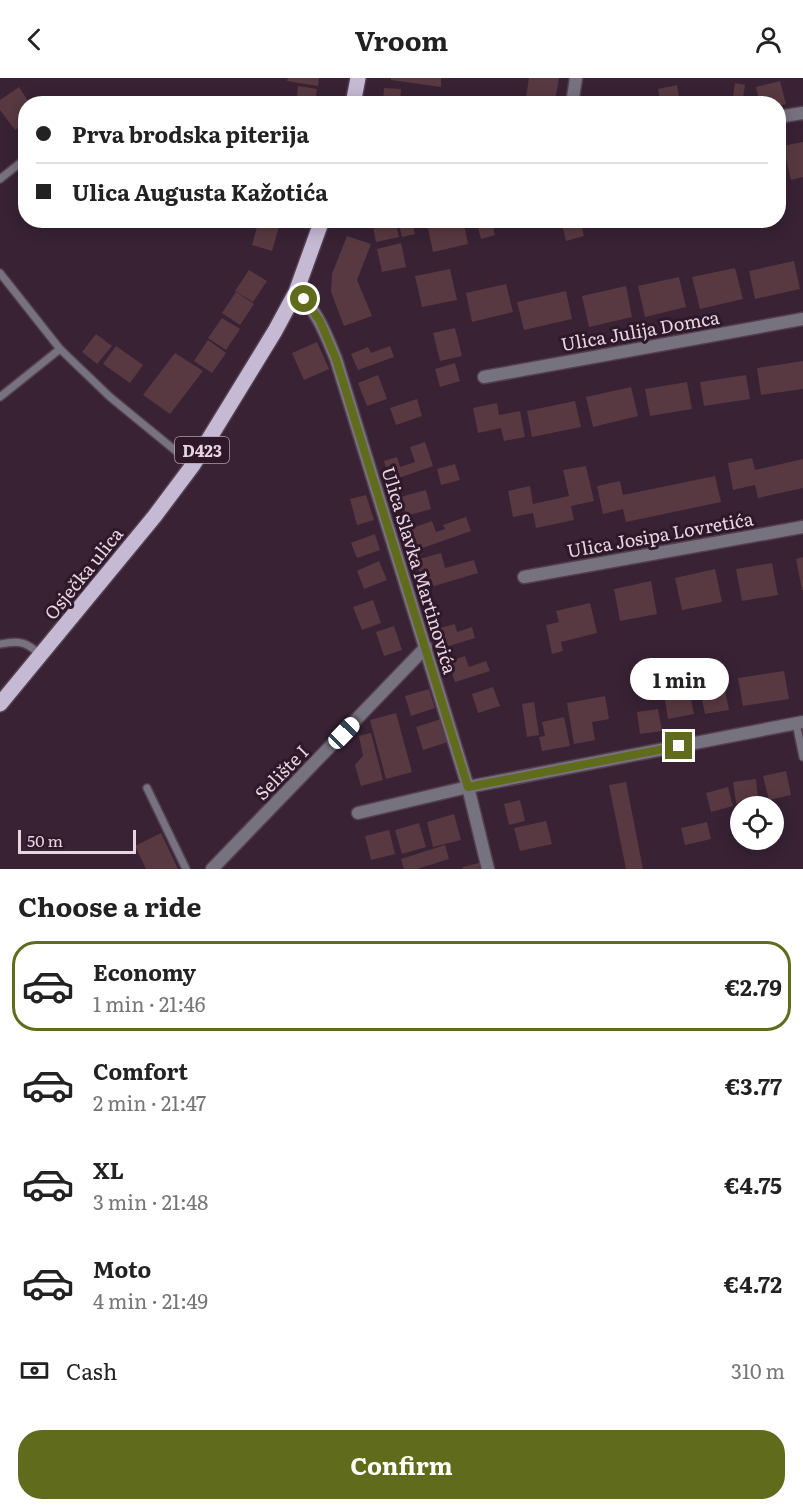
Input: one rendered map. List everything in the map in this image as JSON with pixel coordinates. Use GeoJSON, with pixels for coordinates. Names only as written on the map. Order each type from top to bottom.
{"type":"FeatureCollection","features":[{"type":"Feature","properties":{"kind":"main road"},"geometry":{"type":"LineString","coordinates":[[355,96],[358,78]]}},
{"type":"Feature","properties":{"kind":"main road","name":"Osječka ulica"},"geometry":{"type":"LineString","coordinates":[[0,704],[154,517],[193,465],[270,340],[296,292],[319,228]]}},
{"type":"Feature","properties":{"kind":"street"},"geometry":{"type":"LineString","coordinates":[[573,96],[576,78]]}},
{"type":"Feature","properties":{"kind":"street"},"geometry":{"type":"LineString","coordinates":[[786,116],[803,113]]}},
{"type":"Feature","properties":{"kind":"street","name":"Ulica Slavka Martinovića"},"geometry":{"type":"LineString","coordinates":[[296,292],[320,321],[336,359],[468,787],[488,869]]}},
{"type":"Feature","properties":{"kind":"street","name":"Ulica Julija Domca"},"geometry":{"type":"LineString","coordinates":[[484,377],[803,320]]}},
{"type":"Feature","properties":{"kind":"street","name":"Ulica Josipa Lovretića"},"geometry":{"type":"LineString","coordinates":[[524,577],[803,526]]}},
{"type":"Feature","properties":{"kind":"street","name":"Selište I"},"geometry":{"type":"LineString","coordinates":[[212,869],[426,647]]}},
{"type":"Feature","properties":{"kind":"street"},"geometry":{"type":"LineString","coordinates":[[358,813],[468,787],[800,723]]}},
{"type":"Feature","properties":{"kind":"lane"},"geometry":{"type":"LineString","coordinates":[[0,179],[18,165]]}},
{"type":"Feature","properties":{"kind":"lane"},"geometry":{"type":"LineString","coordinates":[[0,273],[60,349],[110,398],[193,465]]}},
{"type":"Feature","properties":{"kind":"lane"},"geometry":{"type":"LineString","coordinates":[[0,397],[60,349]]}},
{"type":"Feature","properties":{"kind":"lane"},"geometry":{"type":"LineString","coordinates":[[0,644],[18,641],[30,646],[41,655]]}},
{"type":"Feature","properties":{"kind":"lane"},"geometry":{"type":"LineString","coordinates":[[800,723],[803,757]]}},
{"type":"Feature","properties":{"kind":"lane"},"geometry":{"type":"LineString","coordinates":[[147,788],[186,869]]}},
{"type":"Feature","properties":{"kind":"building"},"geometry":{"type":"Polygon","coordinates":[[[288,78],[319,78],[318,86],[287,81],[288,78]]]}},
{"type":"Feature","properties":{"kind":"building"},"geometry":{"type":"Polygon","coordinates":[[[391,78],[441,78],[441,87],[391,80],[391,78]]]}},
{"type":"Feature","properties":{"kind":"building"},"geometry":{"type":"Polygon","coordinates":[[[529,78],[559,78],[556,96],[526,96],[529,78]]]}},
{"type":"Feature","properties":{"kind":"building"},"geometry":{"type":"Polygon","coordinates":[[[780,81],[784,96],[758,96],[756,87],[780,81]]]}},
{"type":"Feature","properties":{"kind":"building"},"geometry":{"type":"Polygon","coordinates":[[[735,83],[745,85],[743,96],[733,96],[735,83]]]}},
{"type":"Feature","properties":{"kind":"building"},"geometry":{"type":"Polygon","coordinates":[[[677,85],[679,96],[659,96],[658,89],[677,85]]]}},
{"type":"Feature","properties":{"kind":"building"},"geometry":{"type":"Polygon","coordinates":[[[298,86],[317,89],[316,96],[297,96],[298,86]]]}},
{"type":"Feature","properties":{"kind":"building"},"geometry":{"type":"Polygon","coordinates":[[[19,87],[25,96],[18,96],[18,128],[15,130],[0,110],[0,100],[19,87]]]}},
{"type":"Feature","properties":{"kind":"building"},"geometry":{"type":"Polygon","coordinates":[[[384,88],[401,89],[401,96],[384,96],[384,88]]]}},
{"type":"Feature","properties":{"kind":"building"},"geometry":{"type":"Polygon","coordinates":[[[803,142],[803,177],[791,180],[786,159],[786,145],[803,142]]]}},
{"type":"Feature","properties":{"kind":"building"},"geometry":{"type":"Polygon","coordinates":[[[257,228],[279,228],[272,251],[252,245],[257,228]]]}},
{"type":"Feature","properties":{"kind":"building"},"geometry":{"type":"Polygon","coordinates":[[[373,228],[397,228],[399,237],[376,242],[373,228]]]}},
{"type":"Feature","properties":{"kind":"building"},"geometry":{"type":"Polygon","coordinates":[[[400,228],[413,228],[415,234],[402,237],[400,228]]]}},
{"type":"Feature","properties":{"kind":"building"},"geometry":{"type":"Polygon","coordinates":[[[428,228],[465,228],[468,244],[433,252],[428,228]]]}},
{"type":"Feature","properties":{"kind":"building"},"geometry":{"type":"Polygon","coordinates":[[[478,228],[493,228],[495,235],[481,239],[478,228]]]}},
{"type":"Feature","properties":{"kind":"building"},"geometry":{"type":"Polygon","coordinates":[[[563,228],[582,228],[584,236],[566,241],[563,228]]]}},
{"type":"Feature","properties":{"kind":"building"},"geometry":{"type":"Polygon","coordinates":[[[347,236],[371,244],[357,280],[372,316],[344,326],[331,292],[332,274],[347,236]]]}},
{"type":"Feature","properties":{"kind":"building"},"geometry":{"type":"Polygon","coordinates":[[[401,243],[406,267],[382,272],[377,249],[401,243]]]}},
{"type":"Feature","properties":{"kind":"building"},"geometry":{"type":"Polygon","coordinates":[[[794,261],[800,289],[755,299],[749,271],[794,261]]]}},
{"type":"Feature","properties":{"kind":"building"},"geometry":{"type":"Polygon","coordinates":[[[735,268],[743,299],[700,309],[692,277],[735,268]]]}},
{"type":"Feature","properties":{"kind":"building"},"geometry":{"type":"Polygon","coordinates":[[[450,269],[457,300],[422,307],[415,276],[450,269]]]}},
{"type":"Feature","properties":{"kind":"building"},"geometry":{"type":"Polygon","coordinates":[[[249,270],[267,281],[253,302],[235,291],[249,270]]]}},
{"type":"Feature","properties":{"kind":"building"},"geometry":{"type":"Polygon","coordinates":[[[679,277],[686,307],[645,317],[638,286],[679,277]]]}},
{"type":"Feature","properties":{"kind":"building"},"geometry":{"type":"Polygon","coordinates":[[[506,284],[513,312],[472,322],[466,293],[506,284]]]}},
{"type":"Feature","properties":{"kind":"building"},"geometry":{"type":"Polygon","coordinates":[[[626,286],[632,317],[589,327],[582,296],[626,286]]]}},
{"type":"Feature","properties":{"kind":"building"},"geometry":{"type":"Polygon","coordinates":[[[566,291],[572,319],[524,330],[517,302],[566,291]]]}},
{"type":"Feature","properties":{"kind":"building"},"geometry":{"type":"Polygon","coordinates":[[[236,292],[254,304],[240,325],[222,313],[236,292]]]}},
{"type":"Feature","properties":{"kind":"building"},"geometry":{"type":"Polygon","coordinates":[[[222,318],[240,329],[226,350],[208,338],[222,318]]]}},
{"type":"Feature","properties":{"kind":"building"},"geometry":{"type":"Polygon","coordinates":[[[455,328],[462,356],[440,361],[433,333],[455,328]]]}},
{"type":"Feature","properties":{"kind":"building"},"geometry":{"type":"Polygon","coordinates":[[[96,334],[112,346],[97,364],[82,352],[96,334]]]}},
{"type":"Feature","properties":{"kind":"building"},"geometry":{"type":"Polygon","coordinates":[[[208,340],[226,353],[212,373],[194,361],[208,340]]]}},
{"type":"Feature","properties":{"kind":"building"},"geometry":{"type":"Polygon","coordinates":[[[317,342],[329,369],[304,380],[292,353],[317,342]]]}},
{"type":"Feature","properties":{"kind":"building"},"geometry":{"type":"Polygon","coordinates":[[[116,346],[143,365],[130,383],[103,364],[116,346]]]}},
{"type":"Feature","properties":{"kind":"building"},"geometry":{"type":"Polygon","coordinates":[[[390,346],[394,357],[358,370],[351,354],[368,347],[371,353],[390,346]]]}},
{"type":"Feature","properties":{"kind":"building"},"geometry":{"type":"Polygon","coordinates":[[[175,353],[203,371],[170,414],[143,395],[175,353]]]}},
{"type":"Feature","properties":{"kind":"building"},"geometry":{"type":"Polygon","coordinates":[[[803,361],[803,389],[761,395],[757,368],[803,361]]]}},
{"type":"Feature","properties":{"kind":"building"},"geometry":{"type":"Polygon","coordinates":[[[455,363],[460,381],[440,387],[435,369],[455,363]]]}},
{"type":"Feature","properties":{"kind":"building"},"geometry":{"type":"Polygon","coordinates":[[[378,375],[387,399],[367,406],[358,383],[378,375]]]}},
{"type":"Feature","properties":{"kind":"building"},"geometry":{"type":"Polygon","coordinates":[[[746,375],[750,399],[704,406],[700,382],[746,375]]]}},
{"type":"Feature","properties":{"kind":"building"},"geometry":{"type":"Polygon","coordinates":[[[687,382],[692,409],[650,416],[645,389],[687,382]]]}},
{"type":"Feature","properties":{"kind":"building"},"geometry":{"type":"Polygon","coordinates":[[[631,387],[638,416],[593,427],[586,397],[631,387]]]}},
{"type":"Feature","properties":{"kind":"building"},"geometry":{"type":"Polygon","coordinates":[[[417,399],[422,416],[396,425],[390,408],[417,399]]]}},
{"type":"Feature","properties":{"kind":"building"},"geometry":{"type":"Polygon","coordinates":[[[575,401],[581,427],[532,437],[527,411],[575,401]]]}},
{"type":"Feature","properties":{"kind":"building"},"geometry":{"type":"Polygon","coordinates":[[[497,403],[499,415],[520,411],[525,437],[504,441],[501,428],[478,433],[473,408],[497,403]]]}},
{"type":"Feature","properties":{"kind":"building"},"geometry":{"type":"Polygon","coordinates":[[[425,442],[433,466],[390,481],[384,461],[397,457],[400,467],[415,462],[410,447],[425,442]]]}},
{"type":"Feature","properties":{"kind":"building"},"geometry":{"type":"Polygon","coordinates":[[[752,458],[755,470],[803,459],[803,488],[758,498],[755,485],[733,490],[728,463],[752,458]]]}},
{"type":"Feature","properties":{"kind":"building"},"geometry":{"type":"Polygon","coordinates":[[[455,464],[460,480],[441,485],[437,469],[455,464]]]}},
{"type":"Feature","properties":{"kind":"building"},"geometry":{"type":"Polygon","coordinates":[[[586,466],[594,501],[571,506],[574,520],[536,528],[533,513],[513,517],[508,491],[530,486],[533,504],[569,496],[563,470],[586,466]]]}},
{"type":"Feature","properties":{"kind":"building"},"geometry":{"type":"Polygon","coordinates":[[[715,476],[721,502],[626,522],[623,509],[603,514],[597,486],[620,481],[623,495],[715,476]]]}},
{"type":"Feature","properties":{"kind":"building"},"geometry":{"type":"Polygon","coordinates":[[[426,490],[431,509],[406,516],[400,497],[426,490]]]}},
{"type":"Feature","properties":{"kind":"building"},"geometry":{"type":"Polygon","coordinates":[[[366,495],[374,520],[357,525],[350,499],[366,495]]]}},
{"type":"Feature","properties":{"kind":"building"},"geometry":{"type":"Polygon","coordinates":[[[466,517],[471,531],[417,550],[410,529],[432,521],[436,532],[445,529],[443,525],[466,517]]]}},
{"type":"Feature","properties":{"kind":"building"},"geometry":{"type":"Polygon","coordinates":[[[375,534],[380,550],[357,558],[351,543],[375,534]]]}},
{"type":"Feature","properties":{"kind":"building"},"geometry":{"type":"Polygon","coordinates":[[[441,553],[445,568],[474,560],[478,573],[424,589],[416,560],[441,553]]]}},
{"type":"Feature","properties":{"kind":"building"},"geometry":{"type":"Polygon","coordinates":[[[803,557],[803,590],[802,590],[796,559],[803,557]]]}},
{"type":"Feature","properties":{"kind":"building"},"geometry":{"type":"Polygon","coordinates":[[[379,561],[387,580],[364,589],[357,571],[379,561]]]}},
{"type":"Feature","properties":{"kind":"building"},"geometry":{"type":"Polygon","coordinates":[[[772,563],[778,595],[742,601],[736,569],[772,563]]]}},
{"type":"Feature","properties":{"kind":"building"},"geometry":{"type":"Polygon","coordinates":[[[715,569],[722,602],[682,610],[675,578],[715,569]]]}},
{"type":"Feature","properties":{"kind":"building"},"geometry":{"type":"Polygon","coordinates":[[[651,581],[657,614],[620,621],[614,589],[651,581]]]}},
{"type":"Feature","properties":{"kind":"building"},"geometry":{"type":"Polygon","coordinates":[[[373,600],[381,623],[362,630],[353,607],[373,600]]]}},
{"type":"Feature","properties":{"kind":"building"},"geometry":{"type":"Polygon","coordinates":[[[590,603],[597,633],[561,642],[563,651],[552,654],[546,625],[559,622],[556,611],[590,603]]]}},
{"type":"Feature","properties":{"kind":"building"},"geometry":{"type":"Polygon","coordinates":[[[455,624],[457,632],[472,627],[475,638],[446,647],[440,628],[455,624]]]}},
{"type":"Feature","properties":{"kind":"building"},"geometry":{"type":"Polygon","coordinates":[[[394,626],[402,650],[384,656],[376,632],[394,626]]]}},
{"type":"Feature","properties":{"kind":"building"},"geometry":{"type":"Polygon","coordinates":[[[465,656],[469,667],[486,661],[490,671],[455,682],[448,662],[465,656]]]}},
{"type":"Feature","properties":{"kind":"building"},"geometry":{"type":"Polygon","coordinates":[[[784,671],[789,699],[743,706],[738,678],[784,671]]]}},
{"type":"Feature","properties":{"kind":"building"},"geometry":{"type":"Polygon","coordinates":[[[722,675],[729,710],[705,714],[698,680],[722,675]]]}},
{"type":"Feature","properties":{"kind":"building"},"geometry":{"type":"Polygon","coordinates":[[[493,687],[500,706],[478,713],[472,694],[493,687]]]}},
{"type":"Feature","properties":{"kind":"building"},"geometry":{"type":"Polygon","coordinates":[[[429,689],[435,708],[411,716],[405,696],[429,689]]]}},
{"type":"Feature","properties":{"kind":"building"},"geometry":{"type":"Polygon","coordinates":[[[689,689],[694,714],[668,719],[664,694],[689,689]]]}},
{"type":"Feature","properties":{"kind":"building"},"geometry":{"type":"Polygon","coordinates":[[[605,696],[609,719],[592,722],[595,740],[574,744],[567,703],[605,696]]]}},
{"type":"Feature","properties":{"kind":"building"},"geometry":{"type":"Polygon","coordinates":[[[534,702],[539,735],[527,737],[522,704],[534,702]]]}},
{"type":"Feature","properties":{"kind":"building"},"geometry":{"type":"Polygon","coordinates":[[[658,709],[662,731],[640,734],[637,712],[658,709]]]}},
{"type":"Feature","properties":{"kind":"building"},"geometry":{"type":"Polygon","coordinates":[[[396,713],[412,772],[386,779],[370,720],[396,713]]]}},
{"type":"Feature","properties":{"kind":"building"},"geometry":{"type":"Polygon","coordinates":[[[564,717],[570,746],[542,751],[539,737],[545,736],[542,722],[564,717]]]}},
{"type":"Feature","properties":{"kind":"building"},"geometry":{"type":"Polygon","coordinates":[[[441,719],[448,742],[423,750],[416,727],[441,719]]]}},
{"type":"Feature","properties":{"kind":"building"},"geometry":{"type":"Polygon","coordinates":[[[371,733],[383,780],[361,786],[355,765],[363,756],[359,736],[371,733]]]}},
{"type":"Feature","properties":{"kind":"building"},"geometry":{"type":"Polygon","coordinates":[[[786,771],[791,795],[768,796],[763,776],[786,771]]]}},
{"type":"Feature","properties":{"kind":"building"},"geometry":{"type":"Polygon","coordinates":[[[756,779],[758,796],[735,796],[733,782],[756,779]]]}},
{"type":"Feature","properties":{"kind":"building"},"geometry":{"type":"Polygon","coordinates":[[[626,782],[643,869],[626,869],[609,785],[626,782]]]}},
{"type":"Feature","properties":{"kind":"building"},"geometry":{"type":"Polygon","coordinates":[[[728,787],[730,807],[711,812],[706,793],[728,787]]]}},
{"type":"Feature","properties":{"kind":"building"},"geometry":{"type":"Polygon","coordinates":[[[520,800],[525,821],[509,825],[504,804],[520,800]]]}},
{"type":"Feature","properties":{"kind":"building"},"geometry":{"type":"Polygon","coordinates":[[[454,814],[461,840],[433,847],[427,822],[454,814]]]}},
{"type":"Feature","properties":{"kind":"building"},"geometry":{"type":"Polygon","coordinates":[[[546,821],[552,844],[520,851],[514,828],[546,821]]]}},
{"type":"Feature","properties":{"kind":"building"},"geometry":{"type":"Polygon","coordinates":[[[707,822],[711,839],[685,845],[681,828],[707,822]]]}},
{"type":"Feature","properties":{"kind":"building"},"geometry":{"type":"Polygon","coordinates":[[[419,823],[426,847],[402,854],[395,830],[419,823]]]}},
{"type":"Feature","properties":{"kind":"building"},"geometry":{"type":"Polygon","coordinates":[[[389,830],[395,854],[371,860],[365,836],[389,830]]]}},
{"type":"Feature","properties":{"kind":"building"},"geometry":{"type":"Polygon","coordinates":[[[161,833],[178,869],[146,869],[135,846],[161,833]]]}},
{"type":"Feature","properties":{"kind":"building"},"geometry":{"type":"Polygon","coordinates":[[[445,845],[449,859],[417,869],[404,869],[401,859],[445,845]]]}},
{"type":"Feature","properties":{"kind":"building"},"geometry":{"type":"Polygon","coordinates":[[[479,863],[480,869],[463,869],[462,867],[479,863]]]}},
{"type":"Feature","properties":{"kind":"route"},"geometry":{"type":"LineString","coordinates":[[304,299],[320,321],[336,359],[468,787],[679,746]]}}]}
